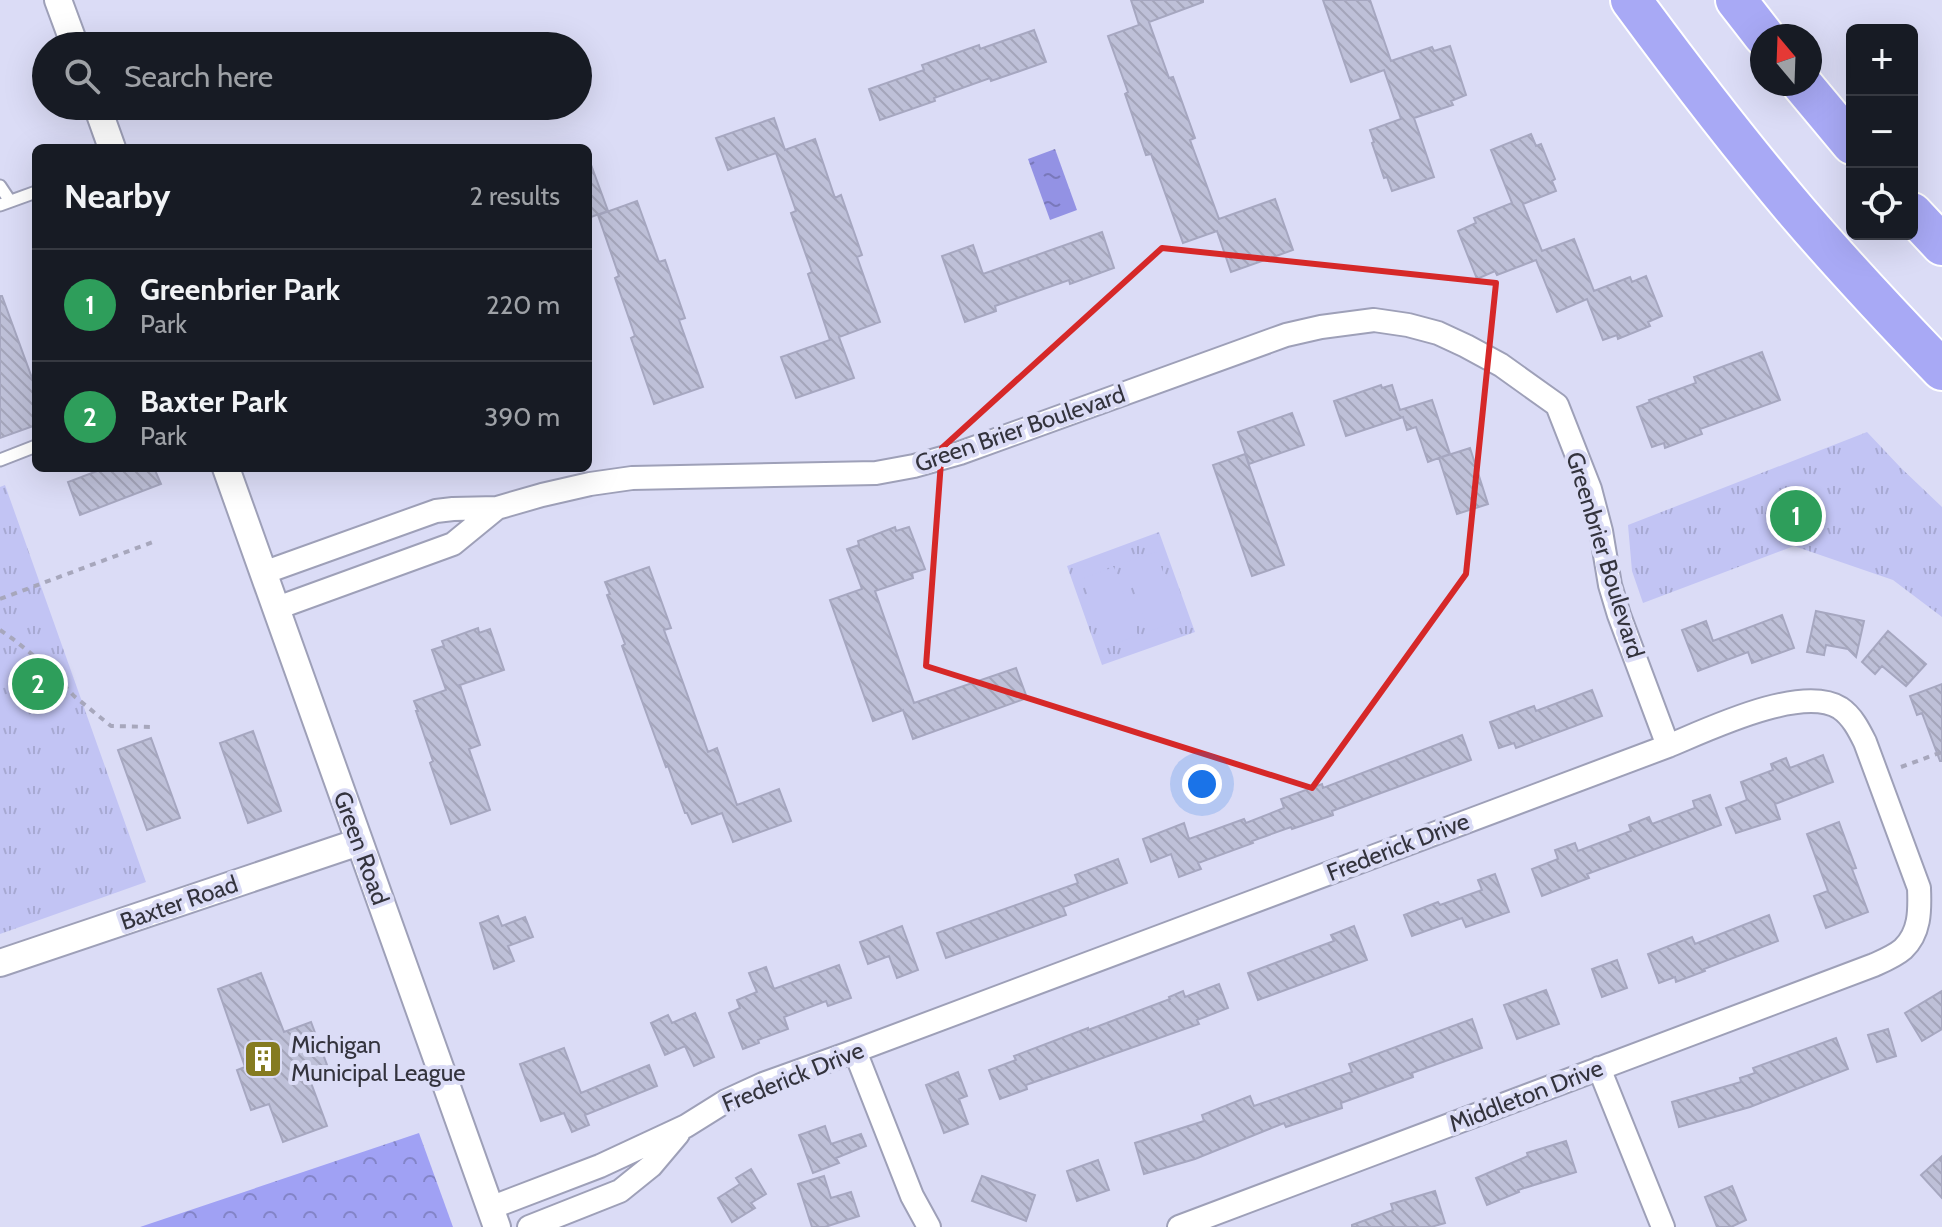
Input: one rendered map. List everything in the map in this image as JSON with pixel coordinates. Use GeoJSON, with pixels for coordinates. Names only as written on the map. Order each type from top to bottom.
{"type":"FeatureCollection","features":[{"type":"Feature","properties":{"kind":"highway"},"geometry":{"type":"LineString","coordinates":[[1631,0],[1691,82],[1797,212],[1942,370]]}},
{"type":"Feature","properties":{"kind":"highway"},"geometry":{"type":"LineString","coordinates":[[1736,0],[1755,24]]}},
{"type":"Feature","properties":{"kind":"highway"},"geometry":{"type":"LineString","coordinates":[[1812,96],[1846,137]]}},
{"type":"Feature","properties":{"kind":"highway"},"geometry":{"type":"LineString","coordinates":[[1918,219],[1942,245]]}},
{"type":"Feature","properties":{"kind":"street"},"geometry":{"type":"LineString","coordinates":[[58,0],[70,32]]}},
{"type":"Feature","properties":{"kind":"street"},"geometry":{"type":"LineString","coordinates":[[102,120],[111,144]]}},
{"type":"Feature","properties":{"kind":"street","name":"Green Brier Boulevard"},"geometry":{"type":"LineString","coordinates":[[263,573],[436,511],[497,508],[590,484],[632,478],[846,475],[901,469],[960,453],[1286,335],[1321,327],[1374,320],[1438,333]]}},
{"type":"Feature","properties":{"kind":"street","name":"Greenbrier Boulevard"},"geometry":{"type":"LineString","coordinates":[[1438,333],[1501,365],[1557,405],[1590,489],[1619,615],[1668,746]]}},
{"type":"Feature","properties":{"kind":"street","name":"Green Road"},"geometry":{"type":"LineString","coordinates":[[227,472],[494,1217]]}},
{"type":"Feature","properties":{"kind":"street","name":"Green Brier Boulevard"},"geometry":{"type":"LineString","coordinates":[[277,608],[453,544],[497,508]]}},
{"type":"Feature","properties":{"kind":"street","name":"Frederick Drive"},"geometry":{"type":"LineString","coordinates":[[494,1217],[686,1126],[726,1101],[763,1084],[1777,705],[1801,701],[1839,707],[1855,723],[1869,753],[1919,888],[1920,912],[1916,931],[1902,950],[1874,965]]}},
{"type":"Feature","properties":{"kind":"street","name":"Baxter Road"},"geometry":{"type":"LineString","coordinates":[[0,963],[359,842]]}},
{"type":"Feature","properties":{"kind":"street","name":"Middleton Drive"},"geometry":{"type":"LineString","coordinates":[[1179,1227],[1874,965]]}},
{"type":"Feature","properties":{"kind":"street"},"geometry":{"type":"LineString","coordinates":[[855,1051],[912,1196],[929,1227]]}},
{"type":"Feature","properties":{"kind":"street"},"geometry":{"type":"LineString","coordinates":[[1599,1068],[1663,1227]]}},
{"type":"Feature","properties":{"kind":"street","name":"Frederick Drive"},"geometry":{"type":"LineString","coordinates":[[529,1227],[620,1191],[651,1166],[686,1126]]}},
{"type":"Feature","properties":{"kind":"lane"},"geometry":{"type":"LineString","coordinates":[[0,186],[5,203],[32,193]]}},
{"type":"Feature","properties":{"kind":"lane"},"geometry":{"type":"LineString","coordinates":[[0,460],[32,448]]}},
{"type":"Feature","properties":{"kind":"path"},"geometry":{"type":"LineString","coordinates":[[0,599],[153,542]]}},
{"type":"Feature","properties":{"kind":"path"},"geometry":{"type":"LineString","coordinates":[[0,630],[44,664],[74,696],[111,726],[154,727]]}},
{"type":"Feature","properties":{"kind":"path"},"geometry":{"type":"LineString","coordinates":[[1901,767],[1942,752]]}},
{"type":"Feature","properties":{"kind":"highlighted area"},"geometry":{"type":"Polygon","coordinates":[[[1162,248],[1496,283],[1466,574],[1312,788],[926,666],[942,448],[1162,248]]]}},
{"type":"Feature","properties":{"kind":"green space"},"geometry":{"type":"Polygon","coordinates":[[[1867,432],[1942,507],[1942,617],[1893,580],[1794,546],[1643,603],[1632,571],[1628,525],[1867,432]]]}},
{"type":"Feature","properties":{"kind":"green space"},"geometry":{"type":"Polygon","coordinates":[[[5,485],[146,882],[0,934],[0,487],[5,485]]]}},
{"type":"Feature","properties":{"kind":"green space"},"geometry":{"type":"Polygon","coordinates":[[[1159,532],[1195,632],[1102,665],[1067,566],[1159,532]]]}},
{"type":"Feature","properties":{"kind":"green space"},"geometry":{"type":"Polygon","coordinates":[[[1156,552],[1180,620],[1149,631],[1124,563],[1156,552]]]}},
{"type":"Feature","properties":{"kind":"green space"},"geometry":{"type":"Polygon","coordinates":[[[1114,567],[1138,635],[1107,647],[1082,579],[1114,567]]]}},
{"type":"Feature","properties":{"kind":"green space"},"geometry":{"type":"Polygon","coordinates":[[[419,1133],[453,1227],[140,1227],[419,1133]]]}},
{"type":"Feature","properties":{"kind":"water"},"geometry":{"type":"Polygon","coordinates":[[[1055,149],[1077,210],[1050,220],[1028,159],[1055,149]]]}},
{"type":"Feature","properties":{"kind":"building"},"geometry":{"type":"Polygon","coordinates":[[[1131,0],[1203,0],[1149,22],[1195,138],[1190,140],[1219,219],[1275,199],[1293,250],[1231,272],[1217,231],[1183,243],[1151,154],[1146,155],[1108,36],[1139,25],[1131,0]]]}},
{"type":"Feature","properties":{"kind":"building"},"geometry":{"type":"Polygon","coordinates":[[[1323,0],[1370,0],[1391,61],[1432,47],[1434,51],[1450,46],[1466,95],[1451,101],[1453,105],[1414,118],[1434,177],[1392,191],[1387,177],[1384,178],[1370,130],[1401,119],[1384,70],[1351,82],[1323,0]]]}},
{"type":"Feature","properties":{"kind":"building"},"geometry":{"type":"Polygon","coordinates":[[[1034,30],[1046,62],[991,81],[990,78],[880,120],[869,89],[924,70],[922,65],[1034,30]]]}},
{"type":"Feature","properties":{"kind":"building"},"geometry":{"type":"Polygon","coordinates":[[[774,118],[785,150],[815,139],[835,198],[841,195],[862,255],[857,257],[880,322],[839,337],[854,378],[796,398],[781,357],[830,340],[808,274],[812,272],[791,213],[796,211],[776,153],[728,170],[716,138],[774,118]]]}},
{"type":"Feature","properties":{"kind":"building"},"geometry":{"type":"Polygon","coordinates":[[[1531,134],[1536,146],[1541,144],[1555,179],[1552,181],[1556,191],[1523,204],[1542,251],[1574,239],[1594,291],[1630,277],[1632,282],[1646,276],[1662,316],[1648,322],[1650,326],[1618,339],[1617,335],[1603,340],[1587,299],[1557,312],[1536,260],[1477,279],[1458,231],[1476,223],[1474,218],[1512,203],[1491,150],[1531,134]]]}},
{"type":"Feature","properties":{"kind":"building"},"geometry":{"type":"Polygon","coordinates":[[[592,167],[608,211],[592,217],[592,167]]]}},
{"type":"Feature","properties":{"kind":"building"},"geometry":{"type":"Polygon","coordinates":[[[637,201],[659,262],[665,260],[685,318],[679,320],[703,387],[654,404],[631,338],[635,336],[615,278],[619,276],[598,215],[637,201]]]}},
{"type":"Feature","properties":{"kind":"building"},"geometry":{"type":"Polygon","coordinates":[[[1102,232],[1114,268],[995,306],[996,311],[965,322],[942,256],[973,245],[983,274],[1102,232]]]}},
{"type":"Feature","properties":{"kind":"building"},"geometry":{"type":"Polygon","coordinates":[[[2,296],[32,378],[32,426],[0,438],[2,296]]]}},
{"type":"Feature","properties":{"kind":"building"},"geometry":{"type":"Polygon","coordinates":[[[1762,352],[1780,400],[1700,429],[1702,434],[1665,448],[1664,443],[1652,447],[1637,407],[1696,383],[1694,377],[1762,352]]]}},
{"type":"Feature","properties":{"kind":"building"},"geometry":{"type":"Polygon","coordinates":[[[1381,385],[1382,388],[1392,385],[1400,410],[1432,400],[1450,454],[1428,462],[1416,427],[1407,430],[1403,417],[1346,436],[1334,401],[1381,385]]]}},
{"type":"Feature","properties":{"kind":"building"},"geometry":{"type":"Polygon","coordinates":[[[1292,413],[1304,445],[1249,464],[1238,432],[1292,413]]]}},
{"type":"Feature","properties":{"kind":"building"},"geometry":{"type":"Polygon","coordinates":[[[1470,448],[1488,504],[1457,514],[1439,458],[1470,448]]]}},
{"type":"Feature","properties":{"kind":"building"},"geometry":{"type":"Polygon","coordinates":[[[1245,454],[1284,565],[1252,576],[1213,465],[1245,454]]]}},
{"type":"Feature","properties":{"kind":"building"},"geometry":{"type":"Polygon","coordinates":[[[94,472],[156,472],[161,484],[80,515],[68,482],[94,472]]]}},
{"type":"Feature","properties":{"kind":"building"},"geometry":{"type":"Polygon","coordinates":[[[895,527],[896,531],[909,527],[925,569],[912,573],[913,578],[875,591],[914,703],[1016,668],[1027,698],[913,739],[903,710],[873,721],[830,600],[862,589],[847,549],[859,545],[858,541],[895,527]]]}},
{"type":"Feature","properties":{"kind":"building"},"geometry":{"type":"Polygon","coordinates":[[[649,567],[671,628],[664,630],[708,752],[717,748],[737,805],[779,789],[791,821],[733,842],[722,813],[692,824],[685,813],[622,646],[625,644],[605,582],[649,567]]]}},
{"type":"Feature","properties":{"kind":"building"},"geometry":{"type":"Polygon","coordinates":[[[1816,611],[1864,621],[1856,657],[1848,649],[1826,645],[1824,655],[1807,652],[1816,611]]]}},
{"type":"Feature","properties":{"kind":"building"},"geometry":{"type":"Polygon","coordinates":[[[1782,615],[1794,648],[1752,663],[1748,652],[1698,671],[1682,630],[1706,621],[1713,641],[1782,615]]]}},
{"type":"Feature","properties":{"kind":"building"},"geometry":{"type":"Polygon","coordinates":[[[478,628],[479,633],[490,629],[504,670],[457,686],[460,685],[480,745],[469,749],[490,810],[451,824],[430,763],[433,761],[414,701],[446,690],[432,650],[444,646],[442,641],[478,628]]]}},
{"type":"Feature","properties":{"kind":"building"},"geometry":{"type":"Polygon","coordinates":[[[1888,631],[1926,664],[1906,686],[1882,666],[1875,674],[1862,662],[1888,631]]]}},
{"type":"Feature","properties":{"kind":"building"},"geometry":{"type":"Polygon","coordinates":[[[1942,684],[1940,761],[1922,713],[1917,715],[1910,696],[1942,684]]]}},
{"type":"Feature","properties":{"kind":"building"},"geometry":{"type":"Polygon","coordinates":[[[1592,690],[1602,716],[1516,748],[1514,743],[1499,748],[1490,722],[1534,706],[1536,711],[1592,690]]]}},
{"type":"Feature","properties":{"kind":"building"},"geometry":{"type":"Polygon","coordinates":[[[253,731],[281,811],[248,823],[220,743],[253,731]]]}},
{"type":"Feature","properties":{"kind":"building"},"geometry":{"type":"Polygon","coordinates":[[[1462,735],[1471,760],[1332,811],[1333,815],[1252,841],[1198,863],[1201,869],[1179,877],[1171,854],[1151,862],[1143,839],[1184,823],[1189,839],[1244,819],[1246,823],[1284,808],[1281,799],[1322,784],[1323,788],[1462,735]]]}},
{"type":"Feature","properties":{"kind":"building"},"geometry":{"type":"Polygon","coordinates":[[[151,738],[180,818],[147,830],[118,750],[151,738]]]}},
{"type":"Feature","properties":{"kind":"building"},"geometry":{"type":"Polygon","coordinates":[[[1823,755],[1833,782],[1775,804],[1780,819],[1736,833],[1726,808],[1747,800],[1741,782],[1773,770],[1771,764],[1786,758],[1790,768],[1823,755]]]}},
{"type":"Feature","properties":{"kind":"building"},"geometry":{"type":"Polygon","coordinates":[[[1710,795],[1721,825],[1587,874],[1589,878],[1542,896],[1532,869],[1558,859],[1555,850],[1575,843],[1578,851],[1631,831],[1629,825],[1649,817],[1652,824],[1695,808],[1693,801],[1710,795]]]}},
{"type":"Feature","properties":{"kind":"building"},"geometry":{"type":"Polygon","coordinates":[[[1839,822],[1868,912],[1826,928],[1814,896],[1828,891],[1807,834],[1839,822]]]}},
{"type":"Feature","properties":{"kind":"building"},"geometry":{"type":"Polygon","coordinates":[[[1118,859],[1127,883],[1063,907],[1066,915],[946,958],[937,933],[1078,883],[1075,875],[1118,859]]]}},
{"type":"Feature","properties":{"kind":"building"},"geometry":{"type":"Polygon","coordinates":[[[1495,874],[1509,912],[1466,927],[1462,918],[1412,936],[1404,915],[1482,890],[1478,880],[1495,874]]]}},
{"type":"Feature","properties":{"kind":"building"},"geometry":{"type":"Polygon","coordinates":[[[1769,915],[1778,941],[1676,982],[1675,977],[1659,983],[1648,954],[1692,937],[1695,944],[1769,915]]]}},
{"type":"Feature","properties":{"kind":"building"},"geometry":{"type":"Polygon","coordinates":[[[498,916],[502,926],[525,917],[533,937],[508,946],[514,961],[494,969],[480,923],[498,916]]]}},
{"type":"Feature","properties":{"kind":"building"},"geometry":{"type":"Polygon","coordinates":[[[902,926],[918,970],[897,978],[889,956],[868,964],[860,942],[902,926]]]}},
{"type":"Feature","properties":{"kind":"building"},"geometry":{"type":"Polygon","coordinates":[[[1354,926],[1367,960],[1258,1000],[1248,973],[1334,941],[1331,935],[1354,926]]]}},
{"type":"Feature","properties":{"kind":"building"},"geometry":{"type":"Polygon","coordinates":[[[1617,960],[1627,988],[1602,997],[1592,969],[1617,960]]]}},
{"type":"Feature","properties":{"kind":"building"},"geometry":{"type":"Polygon","coordinates":[[[839,965],[851,998],[828,1006],[826,1001],[784,1017],[788,1029],[743,1049],[729,1013],[740,1008],[737,1000],[757,992],[749,973],[766,967],[774,989],[839,965]]]}},
{"type":"Feature","properties":{"kind":"building","name":"Michigan Municipal League"},"geometry":{"type":"Polygon","coordinates":[[[261,973],[284,1032],[311,1022],[327,1065],[307,1072],[327,1126],[283,1142],[269,1104],[251,1110],[237,1070],[245,1067],[218,989],[261,973]]]}},
{"type":"Feature","properties":{"kind":"building"},"geometry":{"type":"Polygon","coordinates":[[[1219,984],[1228,1008],[1197,1020],[1199,1024],[1026,1085],[1027,1089],[1000,1099],[989,1070],[1016,1060],[1014,1056],[1170,999],[1183,991],[1185,997],[1219,984]]]}},
{"type":"Feature","properties":{"kind":"building"},"geometry":{"type":"Polygon","coordinates":[[[1546,990],[1559,1024],[1517,1039],[1504,1005],[1546,990]]]}},
{"type":"Feature","properties":{"kind":"building"},"geometry":{"type":"Polygon","coordinates":[[[1942,991],[1942,1029],[1922,1041],[1905,1013],[1942,991]]]}},
{"type":"Feature","properties":{"kind":"building"},"geometry":{"type":"Polygon","coordinates":[[[695,1013],[714,1057],[694,1066],[685,1046],[665,1055],[651,1023],[668,1015],[672,1023],[695,1013]]]}},
{"type":"Feature","properties":{"kind":"building"},"geometry":{"type":"Polygon","coordinates":[[[1472,1019],[1482,1048],[1341,1103],[1342,1108],[1286,1127],[1284,1123],[1195,1159],[1144,1174],[1135,1143],[1204,1121],[1202,1115],[1250,1096],[1254,1106],[1352,1072],[1349,1064],[1472,1019]]]}},
{"type":"Feature","properties":{"kind":"building"},"geometry":{"type":"Polygon","coordinates":[[[1888,1029],[1896,1056],[1877,1062],[1868,1035],[1888,1029]]]}},
{"type":"Feature","properties":{"kind":"building"},"geometry":{"type":"Polygon","coordinates":[[[1836,1038],[1848,1069],[1750,1107],[1679,1127],[1672,1102],[1741,1082],[1740,1078],[1755,1073],[1753,1068],[1836,1038]]]}},
{"type":"Feature","properties":{"kind":"building"},"geometry":{"type":"Polygon","coordinates":[[[564,1048],[581,1093],[649,1065],[657,1086],[585,1115],[589,1125],[572,1132],[564,1113],[541,1121],[520,1064],[564,1048]]]}},
{"type":"Feature","properties":{"kind":"building"},"geometry":{"type":"Polygon","coordinates":[[[958,1072],[967,1096],[959,1099],[968,1124],[944,1133],[926,1085],[958,1072]]]}},
{"type":"Feature","properties":{"kind":"building"},"geometry":{"type":"Polygon","coordinates":[[[825,1126],[831,1144],[861,1134],[866,1146],[836,1158],[839,1163],[813,1173],[799,1135],[825,1126]]]}},
{"type":"Feature","properties":{"kind":"building"},"geometry":{"type":"Polygon","coordinates":[[[1566,1141],[1576,1172],[1518,1190],[1487,1205],[1476,1178],[1528,1156],[1527,1153],[1566,1141]]]}},
{"type":"Feature","properties":{"kind":"building"},"geometry":{"type":"Polygon","coordinates":[[[1942,1156],[1942,1198],[1921,1175],[1942,1156]]]}},
{"type":"Feature","properties":{"kind":"building"},"geometry":{"type":"Polygon","coordinates":[[[1098,1160],[1109,1190],[1077,1201],[1067,1171],[1098,1160]]]}},
{"type":"Feature","properties":{"kind":"building"},"geometry":{"type":"Polygon","coordinates":[[[751,1169],[766,1194],[751,1203],[755,1208],[732,1222],[718,1198],[740,1184],[736,1178],[751,1169]]]}},
{"type":"Feature","properties":{"kind":"building"},"geometry":{"type":"Polygon","coordinates":[[[824,1176],[831,1198],[851,1192],[859,1216],[825,1227],[812,1227],[798,1184],[824,1176]]]}},
{"type":"Feature","properties":{"kind":"building"},"geometry":{"type":"Polygon","coordinates":[[[982,1176],[1035,1195],[1026,1221],[972,1201],[982,1176]]]}},
{"type":"Feature","properties":{"kind":"building"},"geometry":{"type":"Polygon","coordinates":[[[1732,1186],[1746,1220],[1731,1227],[1717,1227],[1705,1197],[1732,1186]]]}},
{"type":"Feature","properties":{"kind":"building"},"geometry":{"type":"Polygon","coordinates":[[[1435,1191],[1445,1223],[1431,1227],[1352,1227],[1393,1210],[1391,1204],[1435,1191]]]}},
{"type":"Feature","properties":{"kind":"place","name":"Greenbrier Park"},"geometry":{"type":"Point","coordinates":[1796,516]}},
{"type":"Feature","properties":{"kind":"place","name":"Baxter Park"},"geometry":{"type":"Point","coordinates":[38,684]}},
{"type":"Feature","properties":{"kind":"place","name":"Michigan Municipal League"},"geometry":{"type":"Point","coordinates":[263,1059]}}]}
